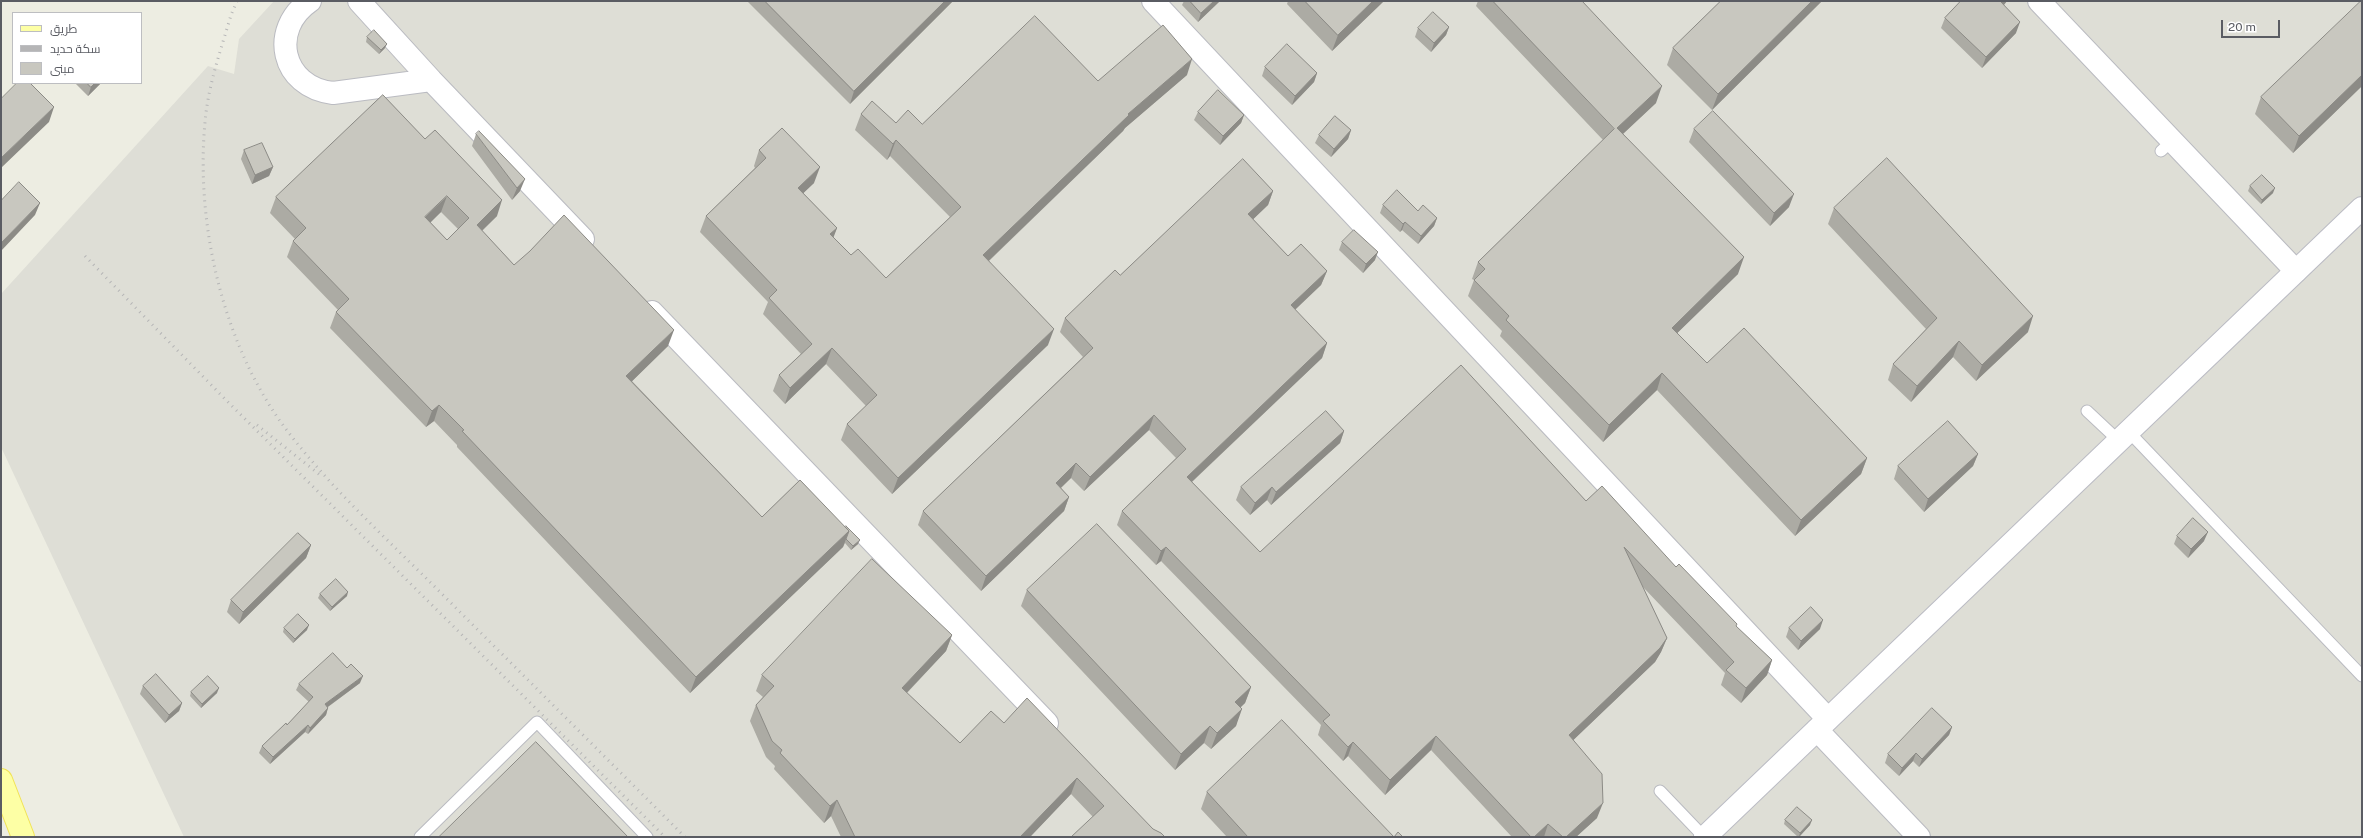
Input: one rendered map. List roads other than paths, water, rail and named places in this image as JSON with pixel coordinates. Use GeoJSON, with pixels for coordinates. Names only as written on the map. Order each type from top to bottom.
{"type":"FeatureCollection","features":[{"type":"Feature","properties":{"kind":"main road"},"geometry":{"type":"LineString","coordinates":[[1,780],[23,837]]}},
{"type":"Feature","properties":{"kind":"street"},"geometry":{"type":"LineString","coordinates":[[310,1],[295,14],[287,37],[288,62],[302,83],[318,90],[333,93],[430,80]]}},
{"type":"Feature","properties":{"kind":"street"},"geometry":{"type":"LineString","coordinates":[[359,1],[430,80],[596,252]]}},
{"type":"Feature","properties":{"kind":"street"},"geometry":{"type":"LineString","coordinates":[[1153,1],[1823,724],[1919,837]]}},
{"type":"Feature","properties":{"kind":"street"},"geometry":{"type":"LineString","coordinates":[[2039,1],[2166,146],[2296,271]]}},
{"type":"Feature","properties":{"kind":"street"},"geometry":{"type":"LineString","coordinates":[[1705,837],[2362,208]]}},
{"type":"Feature","properties":{"kind":"street"},"geometry":{"type":"LineString","coordinates":[[639,298],[1063,740]]}},
{"type":"Feature","properties":{"kind":"lane"},"geometry":{"type":"LineString","coordinates":[[2087,411],[2124,436],[2362,676]]}},
{"type":"Feature","properties":{"kind":"lane"},"geometry":{"type":"LineString","coordinates":[[420,837],[537,722],[647,837]]}},
{"type":"Feature","properties":{"kind":"lane"},"geometry":{"type":"LineString","coordinates":[[1660,791],[1705,837]]}},
{"type":"Feature","properties":{"kind":"railway"},"geometry":{"type":"LineString","coordinates":[[237,1],[220,51],[208,101],[203,152],[204,192],[208,233],[216,273],[227,313],[241,351],[259,388],[280,421],[316,466],[376,529],[685,837]]}},
{"type":"Feature","properties":{"kind":"railway"},"geometry":{"type":"LineString","coordinates":[[85,256],[225,399],[665,837]]}},
{"type":"Feature","properties":{"kind":"railway"},"geometry":{"type":"LineString","coordinates":[[257,425],[320,475]]}}]}
